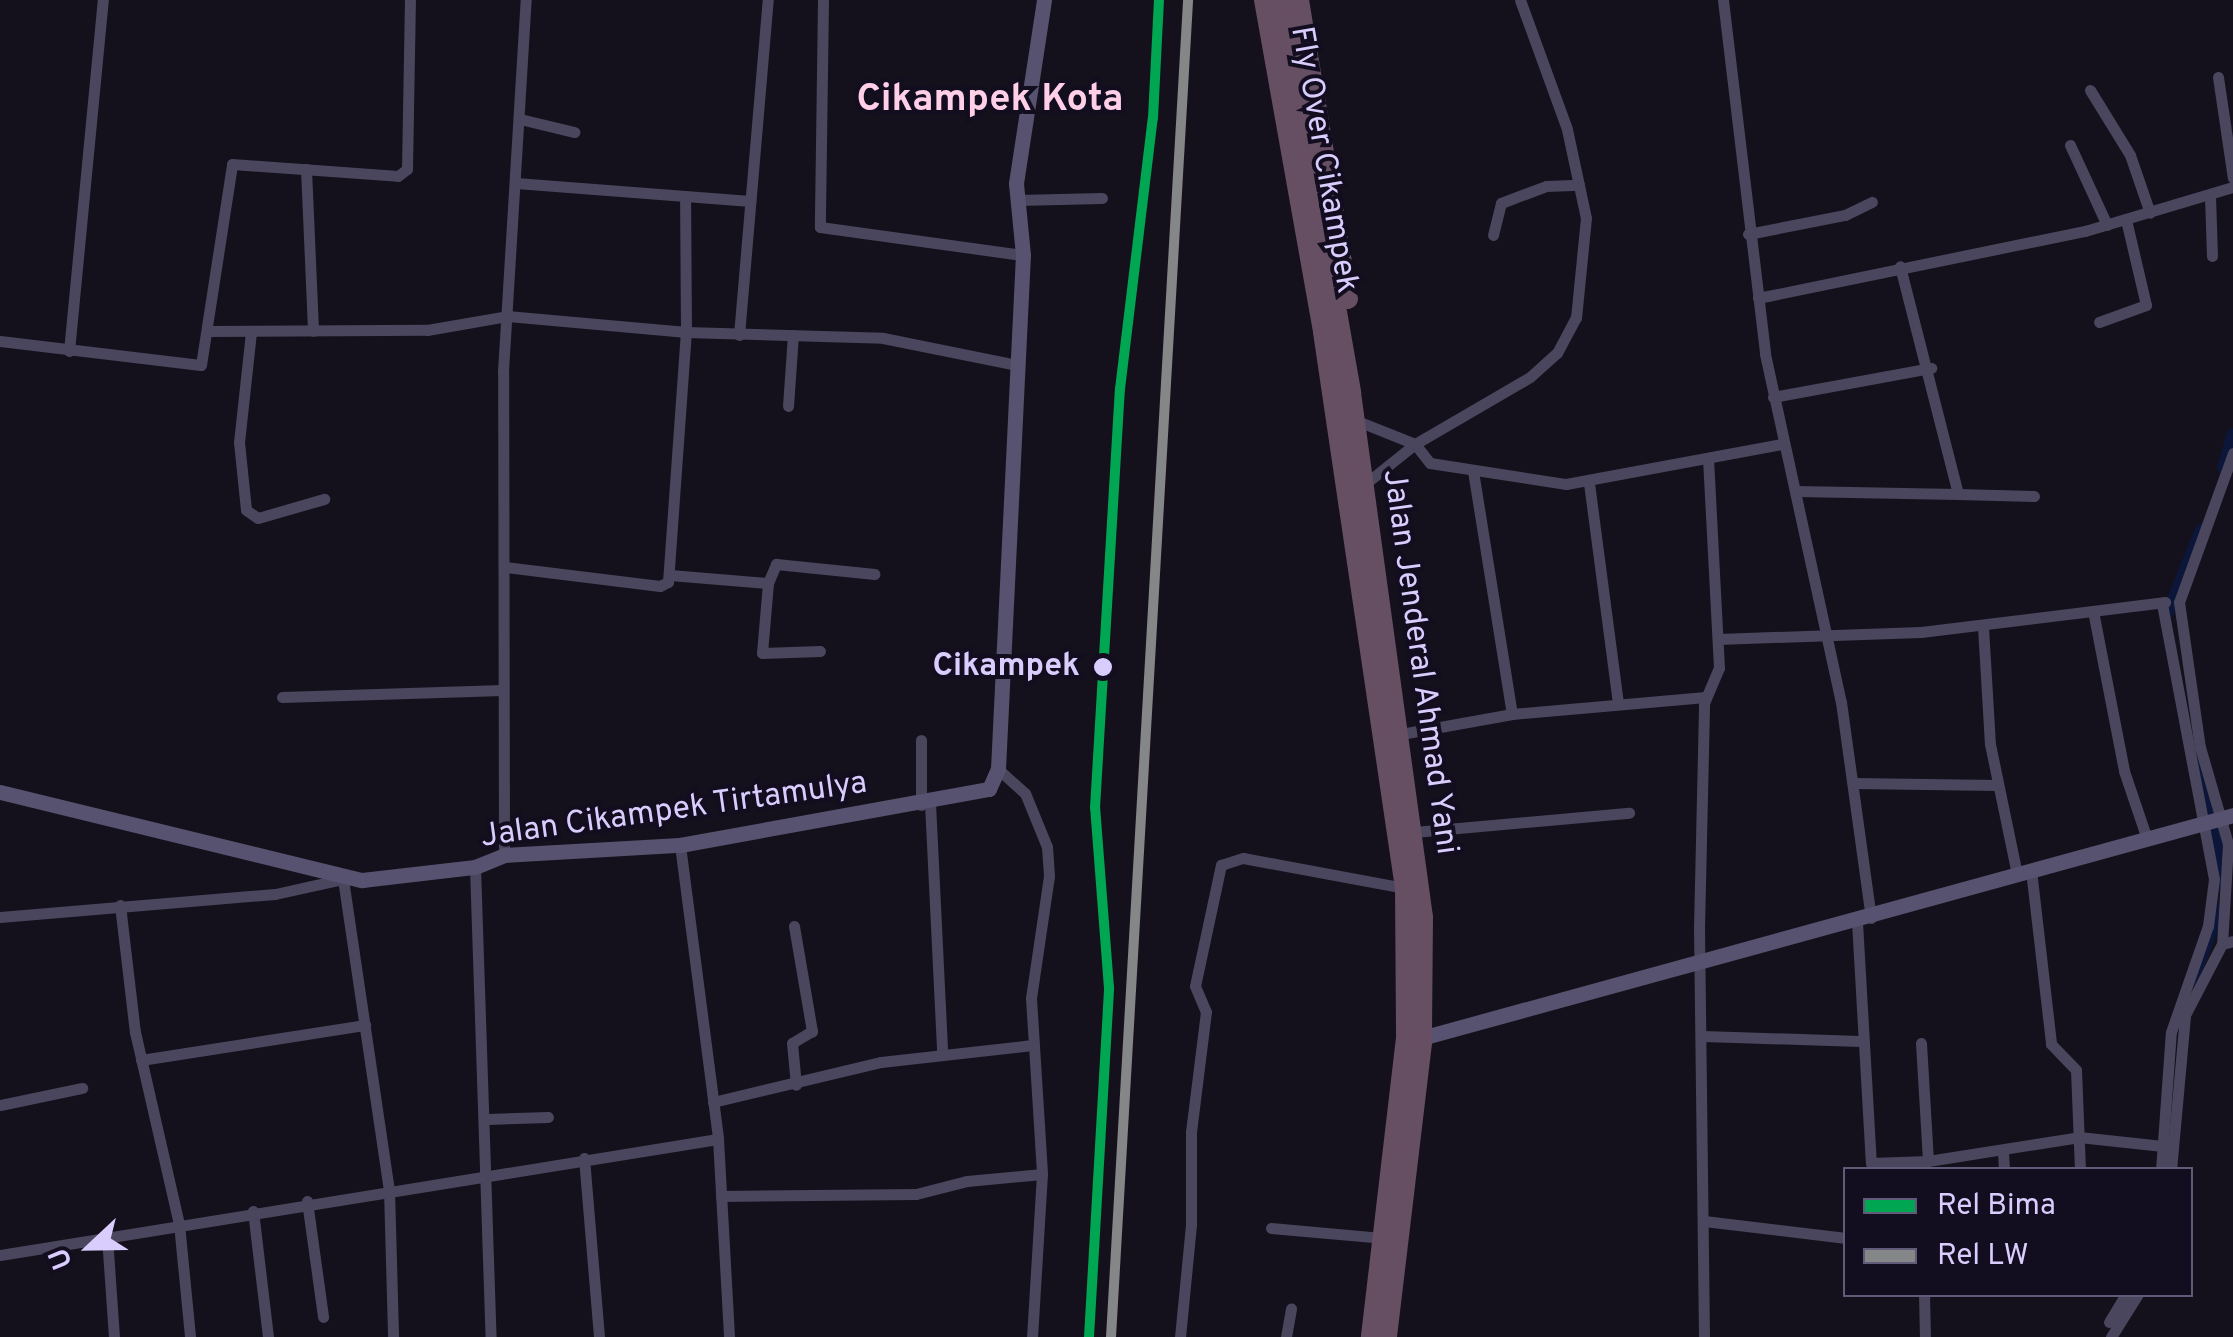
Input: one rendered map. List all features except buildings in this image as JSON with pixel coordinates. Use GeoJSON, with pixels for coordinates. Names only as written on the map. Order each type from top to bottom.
{"type":"FeatureCollection","features":[{"type":"Feature","properties":{"kind":"highway"},"geometry":{"type":"LineString","coordinates":[[1251,0],[1320,375],[1338,439]]}},
{"type":"Feature","properties":{"kind":"highway","name":"Fly Over Cikampek"},"geometry":{"type":"LineString","coordinates":[[1264,0],[1323,332]]}},
{"type":"Feature","properties":{"kind":"highway","name":"Jalan Jenderal Ahmad Yani"},"geometry":{"type":"LineString","coordinates":[[1282,0],[1365,484],[1423,917],[1387,1337]]}},
{"type":"Feature","properties":{"kind":"highway"},"geometry":{"type":"LineString","coordinates":[[1299,0],[1358,359],[1351,394]]}},
{"type":"Feature","properties":{"kind":"highway","name":"Jalan Jenderal Ahmad Yani"},"geometry":{"type":"LineString","coordinates":[[1323,332],[1405,888],[1414,1040],[1382,1238],[1372,1337]]}},
{"type":"Feature","properties":{"kind":"street"},"geometry":{"type":"LineString","coordinates":[[69,351],[103,0]]}},
{"type":"Feature","properties":{"kind":"street"},"geometry":{"type":"LineString","coordinates":[[0,342],[192,368],[203,362],[229,167],[238,162],[404,173],[410,0]]}},
{"type":"Feature","properties":{"kind":"street"},"geometry":{"type":"LineString","coordinates":[[504,856],[507,316],[526,0]]}},
{"type":"Feature","properties":{"kind":"street"},"geometry":{"type":"LineString","coordinates":[[739,335],[768,0]]}},
{"type":"Feature","properties":{"kind":"street"},"geometry":{"type":"LineString","coordinates":[[823,0],[820,228],[1024,255]]}},
{"type":"Feature","properties":{"kind":"street"},"geometry":{"type":"LineString","coordinates":[[1032,1337],[1042,1174],[1032,1045],[1035,960],[1048,908],[1047,848],[1026,794],[998,769],[1024,255],[1017,200],[1044,0]]}},
{"type":"Feature","properties":{"kind":"street"},"geometry":{"type":"LineString","coordinates":[[1365,484],[1415,444],[1530,376],[1569,338],[1585,270],[1580,184],[1520,0]]}},
{"type":"Feature","properties":{"kind":"street"},"geometry":{"type":"LineString","coordinates":[[1723,0],[1748,234],[1773,398],[1828,637],[1853,783],[1864,920],[1860,1041],[1871,1163],[1928,1161],[2079,1137],[2163,1146]]}},
{"type":"Feature","properties":{"kind":"street"},"geometry":{"type":"LineString","coordinates":[[2218,77],[2233,178]]}},
{"type":"Feature","properties":{"kind":"street"},"geometry":{"type":"LineString","coordinates":[[2090,90],[2130,155],[2150,214]]}},
{"type":"Feature","properties":{"kind":"street"},"geometry":{"type":"LineString","coordinates":[[520,119],[574,132]]}},
{"type":"Feature","properties":{"kind":"street"},"geometry":{"type":"LineString","coordinates":[[2070,146],[2108,225]]}},
{"type":"Feature","properties":{"kind":"street"},"geometry":{"type":"LineString","coordinates":[[306,169],[314,331]]}},
{"type":"Feature","properties":{"kind":"street"},"geometry":{"type":"LineString","coordinates":[[516,182],[685,199],[750,201]]}},
{"type":"Feature","properties":{"kind":"street"},"geometry":{"type":"LineString","coordinates":[[1493,235],[1501,203],[1546,186],[1580,184]]}},
{"type":"Feature","properties":{"kind":"street"},"geometry":{"type":"LineString","coordinates":[[1758,298],[2108,225],[2233,187]]}},
{"type":"Feature","properties":{"kind":"street"},"geometry":{"type":"LineString","coordinates":[[2210,196],[2212,256]]}},
{"type":"Feature","properties":{"kind":"street"},"geometry":{"type":"LineString","coordinates":[[1017,200],[1102,198]]}},
{"type":"Feature","properties":{"kind":"street"},"geometry":{"type":"LineString","coordinates":[[505,566],[660,586],[670,576],[686,332],[685,199]]}},
{"type":"Feature","properties":{"kind":"street"},"geometry":{"type":"LineString","coordinates":[[1748,234],[1845,215],[1872,202]]}},
{"type":"Feature","properties":{"kind":"street"},"geometry":{"type":"LineString","coordinates":[[2099,322],[2146,305],[2126,220]]}},
{"type":"Feature","properties":{"kind":"street"},"geometry":{"type":"LineString","coordinates":[[1900,266],[1931,368],[1931,395],[1958,494]]}},
{"type":"Feature","properties":{"kind":"street"},"geometry":{"type":"LineString","coordinates":[[208,331],[427,330],[507,316],[686,332],[882,338],[1018,365]]}},
{"type":"Feature","properties":{"kind":"street"},"geometry":{"type":"LineString","coordinates":[[251,332],[240,442],[246,510],[258,518],[324,499]]}},
{"type":"Feature","properties":{"kind":"street"},"geometry":{"type":"LineString","coordinates":[[788,406],[793,335]]}},
{"type":"Feature","properties":{"kind":"street"},"geometry":{"type":"LineString","coordinates":[[1773,398],[1931,368]]}},
{"type":"Feature","properties":{"kind":"street"},"geometry":{"type":"LineString","coordinates":[[1355,420],[1415,444],[1430,464],[1589,482],[1781,444]]}},
{"type":"Feature","properties":{"kind":"street"},"geometry":{"type":"LineString","coordinates":[[2172,1167],[2184,1015],[2217,944],[2228,844],[2170,672],[2170,602],[2233,454]]}},
{"type":"Feature","properties":{"kind":"street"},"geometry":{"type":"LineString","coordinates":[[1704,1337],[1704,1036],[1698,964],[1705,697],[1720,668],[1708,458]]}},
{"type":"Feature","properties":{"kind":"street"},"geometry":{"type":"LineString","coordinates":[[1474,471],[1512,714]]}},
{"type":"Feature","properties":{"kind":"street"},"geometry":{"type":"LineString","coordinates":[[1589,482],[1618,704]]}},
{"type":"Feature","properties":{"kind":"street"},"geometry":{"type":"LineString","coordinates":[[1796,492],[2034,496]]}},
{"type":"Feature","properties":{"kind":"street"},"geometry":{"type":"LineString","coordinates":[[820,652],[762,653],[768,583],[776,564],[874,574]]}},
{"type":"Feature","properties":{"kind":"street"},"geometry":{"type":"LineString","coordinates":[[670,576],[768,583]]}},
{"type":"Feature","properties":{"kind":"street"},"geometry":{"type":"LineString","coordinates":[[1718,639],[1983,627],[2170,602]]}},
{"type":"Feature","properties":{"kind":"street"},"geometry":{"type":"LineString","coordinates":[[2093,611],[2124,771],[2147,839]]}},
{"type":"Feature","properties":{"kind":"street"},"geometry":{"type":"LineString","coordinates":[[1983,627],[1997,785],[2024,872],[2051,1044],[2076,1070],[2080,1167]]}},
{"type":"Feature","properties":{"kind":"street"},"geometry":{"type":"LineString","coordinates":[[282,697],[502,690]]}},
{"type":"Feature","properties":{"kind":"street"},"geometry":{"type":"LineString","coordinates":[[1401,734],[1512,714],[1705,697]]}},
{"type":"Feature","properties":{"kind":"street"},"geometry":{"type":"LineString","coordinates":[[922,740],[942,1052]]}},
{"type":"Feature","properties":{"kind":"street","name":"Jalan Cikampek Tirtamulya"},"geometry":{"type":"LineString","coordinates":[[0,792],[344,879],[475,867],[504,856],[680,844],[925,804],[989,789],[998,769]]}},
{"type":"Feature","properties":{"kind":"street"},"geometry":{"type":"LineString","coordinates":[[1853,783],[1997,785]]}},
{"type":"Feature","properties":{"kind":"street"},"geometry":{"type":"LineString","coordinates":[[1414,832],[1630,813]]}},
{"type":"Feature","properties":{"kind":"street"},"geometry":{"type":"LineString","coordinates":[[1414,1040],[1864,920],[2218,820]]}},
{"type":"Feature","properties":{"kind":"street"},"geometry":{"type":"LineString","coordinates":[[2160,1167],[2175,1014],[2217,944],[2214,892],[2218,820]]}},
{"type":"Feature","properties":{"kind":"street"},"geometry":{"type":"LineString","coordinates":[[680,844],[718,1139],[728,1337]]}},
{"type":"Feature","properties":{"kind":"street"},"geometry":{"type":"LineString","coordinates":[[1180,1337],[1191,1132],[1206,1012],[1195,986],[1221,864],[1243,858],[1405,888]]}},
{"type":"Feature","properties":{"kind":"street"},"geometry":{"type":"LineString","coordinates":[[475,867],[488,1119],[491,1337]]}},
{"type":"Feature","properties":{"kind":"street"},"geometry":{"type":"LineString","coordinates":[[0,917],[275,894],[344,879],[389,1190],[393,1337]]}},
{"type":"Feature","properties":{"kind":"street"},"geometry":{"type":"LineString","coordinates":[[120,905],[141,1060],[178,1224],[190,1337]]}},
{"type":"Feature","properties":{"kind":"street"},"geometry":{"type":"LineString","coordinates":[[794,926],[812,1030],[792,1043],[796,1085]]}},
{"type":"Feature","properties":{"kind":"street"},"geometry":{"type":"LineString","coordinates":[[141,1060],[366,1025]]}},
{"type":"Feature","properties":{"kind":"street"},"geometry":{"type":"LineString","coordinates":[[1704,1036],[1860,1041]]}},
{"type":"Feature","properties":{"kind":"street"},"geometry":{"type":"LineString","coordinates":[[1921,1043],[1928,1161]]}},
{"type":"Feature","properties":{"kind":"street"},"geometry":{"type":"LineString","coordinates":[[714,1102],[942,1052],[1032,1045]]}},
{"type":"Feature","properties":{"kind":"street"},"geometry":{"type":"LineString","coordinates":[[0,1106],[82,1088]]}},
{"type":"Feature","properties":{"kind":"street"},"geometry":{"type":"LineString","coordinates":[[488,1119],[548,1117]]}},
{"type":"Feature","properties":{"kind":"street"},"geometry":{"type":"LineString","coordinates":[[0,1256],[307,1201],[488,1178],[584,1158],[718,1139]]}},
{"type":"Feature","properties":{"kind":"street"},"geometry":{"type":"LineString","coordinates":[[2003,1151],[2004,1167]]}},
{"type":"Feature","properties":{"kind":"street"},"geometry":{"type":"LineString","coordinates":[[584,1158],[599,1337]]}},
{"type":"Feature","properties":{"kind":"street"},"geometry":{"type":"LineString","coordinates":[[721,1196],[916,1194],[967,1181],[1042,1174]]}},
{"type":"Feature","properties":{"kind":"street"},"geometry":{"type":"LineString","coordinates":[[307,1201],[322,1317]]}},
{"type":"Feature","properties":{"kind":"street"},"geometry":{"type":"LineString","coordinates":[[253,1212],[268,1337]]}},
{"type":"Feature","properties":{"kind":"street"},"geometry":{"type":"LineString","coordinates":[[1704,1222],[1843,1238]]}},
{"type":"Feature","properties":{"kind":"street"},"geometry":{"type":"LineString","coordinates":[[1271,1228],[1382,1238]]}},
{"type":"Feature","properties":{"kind":"street"},"geometry":{"type":"LineString","coordinates":[[107,1237],[114,1337]]}},
{"type":"Feature","properties":{"kind":"street"},"geometry":{"type":"LineString","coordinates":[[1924,1297],[1925,1337]]}},
{"type":"Feature","properties":{"kind":"street"},"geometry":{"type":"LineString","coordinates":[[2110,1322],[2124,1297]]}},
{"type":"Feature","properties":{"kind":"street"},"geometry":{"type":"LineString","coordinates":[[2111,1337],[2136,1297]]}},
{"type":"Feature","properties":{"kind":"street"},"geometry":{"type":"LineString","coordinates":[[1286,1337],[1291,1308]]}},
{"type":"Feature","properties":{"kind":"waterway"},"geometry":{"type":"LineString","coordinates":[[2223,468],[2233,434]]}},
{"type":"Feature","properties":{"kind":"waterway"},"geometry":{"type":"LineString","coordinates":[[2168,612],[2201,529]]}},
{"type":"Feature","properties":{"kind":"waterway"},"geometry":{"type":"LineString","coordinates":[[2193,744],[2215,819],[2221,886]]}},
{"type":"Feature","properties":{"kind":"waterway"},"geometry":{"type":"LineString","coordinates":[[2193,980],[2219,911]]}},
{"type":"Feature","properties":{"kind":"rail line","name":"Bima"},"geometry":{"type":"LineString","coordinates":[[1089,1337],[1109,988],[1095,808],[1120,389],[1153,118],[1159,0]]}},
{"type":"Feature","properties":{"kind":"rail line","name":"LW"},"geometry":{"type":"LineString","coordinates":[[1111,1337],[1188,1]]}},
{"type":"Feature","properties":{"kind":"place","name":"Cikampek"},"geometry":{"type":"Point","coordinates":[1103,667]}},
{"type":"Feature","properties":{"kind":"district","name":"Cikampek Kota"},"geometry":{"type":"Point","coordinates":[990,101]}}]}
